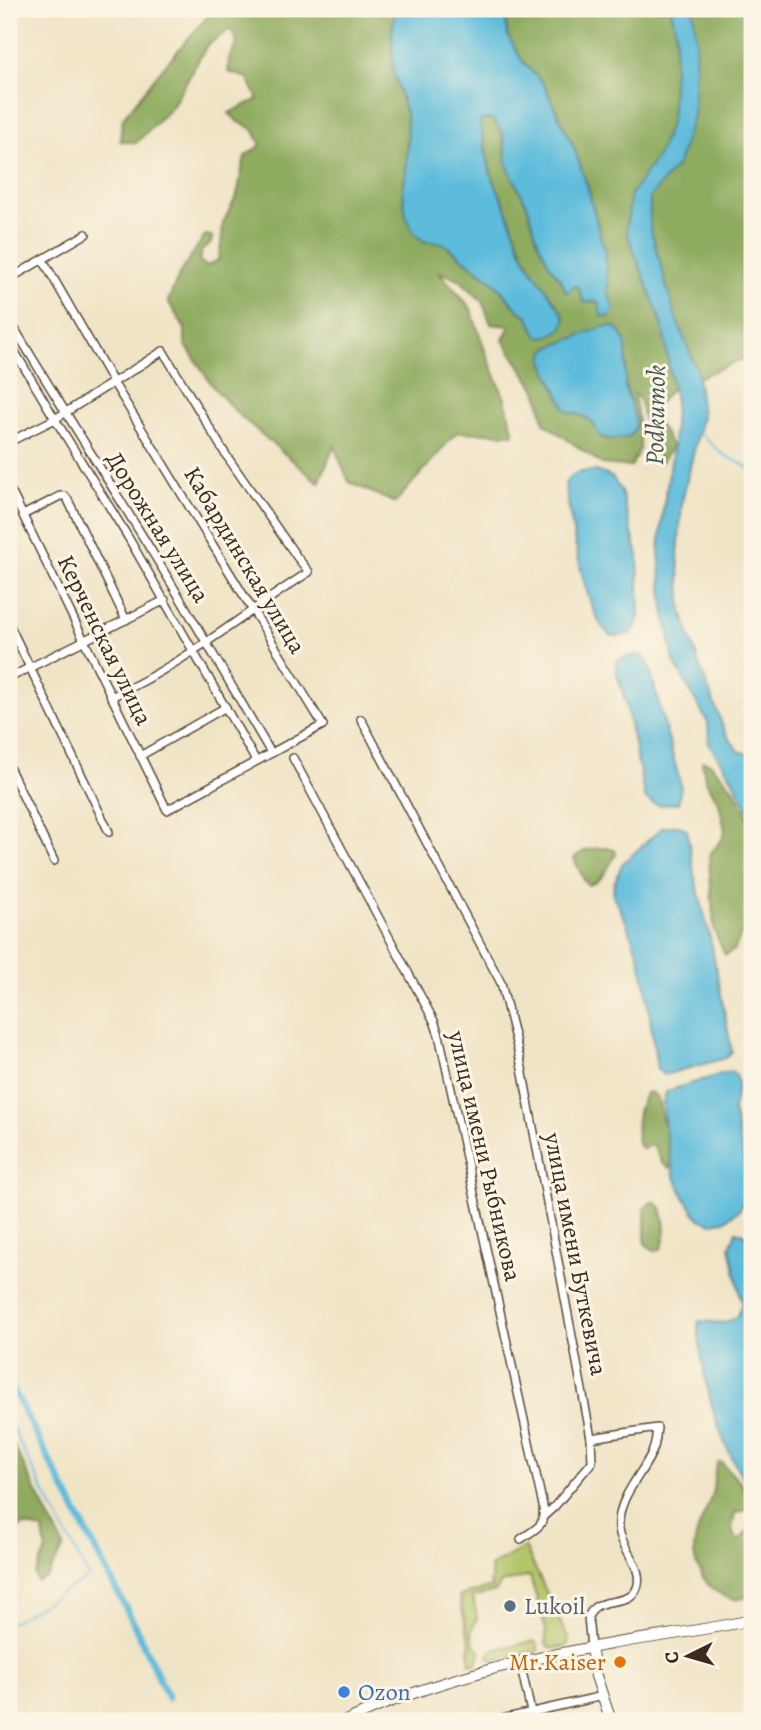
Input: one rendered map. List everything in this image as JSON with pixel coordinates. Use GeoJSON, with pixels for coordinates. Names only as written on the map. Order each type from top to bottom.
{"type":"FeatureCollection","features":[{"type":"Feature","properties":{"kind":"street"},"geometry":{"type":"LineString","coordinates":[[9,279],[86,234]]}},
{"type":"Feature","properties":{"kind":"street","name":"Кабардинская улица"},"geometry":{"type":"LineString","coordinates":[[43,260],[114,382],[323,725],[167,810]]}},
{"type":"Feature","properties":{"kind":"street","name":"Дорожная улица"},"geometry":{"type":"LineString","coordinates":[[9,329],[13,326],[207,642],[271,753]]}},
{"type":"Feature","properties":{"kind":"street","name":"Дорожная улица"},"geometry":{"type":"LineString","coordinates":[[9,342],[128,537],[256,761]]}},
{"type":"Feature","properties":{"kind":"street"},"geometry":{"type":"LineString","coordinates":[[9,442],[55,419],[163,351],[226,455],[309,572],[194,652],[139,685],[111,697]]}},
{"type":"Feature","properties":{"kind":"street","name":"Керченская улица"},"geometry":{"type":"LineString","coordinates":[[9,487],[167,810]]}},
{"type":"Feature","properties":{"kind":"street"},"geometry":{"type":"LineString","coordinates":[[23,514],[60,496],[68,499],[126,620]]}},
{"type":"Feature","properties":{"kind":"street"},"geometry":{"type":"LineString","coordinates":[[9,678],[165,600]]}},
{"type":"Feature","properties":{"kind":"street"},"geometry":{"type":"LineString","coordinates":[[9,624],[109,832]]}},
{"type":"Feature","properties":{"kind":"street"},"geometry":{"type":"LineString","coordinates":[[139,755],[226,707]]}},
{"type":"Feature","properties":{"kind":"street","name":"улица имени Буткевича"},"geometry":{"type":"LineString","coordinates":[[361,719],[500,983],[521,1063],[592,1438],[592,1462],[544,1516]]}},
{"type":"Feature","properties":{"kind":"street","name":"улица имени Рыбникова"},"geometry":{"type":"LineString","coordinates":[[293,758],[434,1021],[544,1516]]}},
{"type":"Feature","properties":{"kind":"street"},"geometry":{"type":"LineString","coordinates":[[9,767],[54,861]]}},
{"type":"Feature","properties":{"kind":"street"},"geometry":{"type":"LineString","coordinates":[[592,1438],[657,1428],[654,1448],[624,1501],[619,1517],[622,1541],[640,1577],[637,1590],[630,1598],[595,1607],[588,1616],[596,1676],[611,1721]]}},
{"type":"Feature","properties":{"kind":"street"},"geometry":{"type":"LineString","coordinates":[[521,1539],[541,1525],[544,1516]]}},
{"type":"Feature","properties":{"kind":"street"},"geometry":{"type":"LineString","coordinates":[[346,1721],[359,1718],[409,1694],[478,1672],[610,1644],[718,1628],[752,1620]]}},
{"type":"Feature","properties":{"kind":"street"},"geometry":{"type":"LineString","coordinates":[[520,1662],[531,1712],[538,1721]]}},
{"type":"Feature","properties":{"kind":"street"},"geometry":{"type":"LineString","coordinates":[[493,1721],[603,1696]]}},
{"type":"Feature","properties":{"kind":"green space"},"geometry":{"type":"Polygon","coordinates":[[[214,9],[396,9],[392,31],[393,71],[406,113],[408,136],[403,188],[423,241],[443,243],[496,284],[517,309],[528,316],[537,335],[557,304],[540,283],[527,259],[494,181],[486,154],[481,120],[493,119],[503,134],[508,167],[528,207],[538,242],[566,292],[576,286],[587,303],[595,301],[613,305],[608,294],[605,249],[574,148],[543,83],[523,62],[508,36],[504,9],[752,9],[752,355],[671,389],[652,411],[672,447],[660,464],[646,429],[639,398],[634,394],[640,448],[631,467],[602,464],[544,423],[538,393],[503,340],[510,326],[491,324],[482,301],[459,279],[439,272],[470,307],[505,399],[514,434],[457,432],[395,503],[349,482],[334,446],[319,483],[239,415],[214,388],[185,344],[185,329],[168,301],[180,273],[205,235],[212,236],[211,243],[202,250],[199,261],[207,266],[218,260],[223,223],[237,195],[245,156],[261,145],[253,129],[237,121],[229,113],[258,99],[248,78],[228,72],[229,58],[237,43],[231,29],[207,45],[172,107],[136,143],[120,141],[123,118],[214,9]],[[544,363],[570,412],[591,420],[603,438],[631,401],[625,385],[544,363]]]}},
{"type":"Feature","properties":{"kind":"green space"},"geometry":{"type":"Polygon","coordinates":[[[702,761],[710,763],[734,789],[752,827],[752,923],[741,935],[734,950],[725,955],[714,930],[709,862],[711,853],[723,838],[725,830],[719,803],[705,779],[702,761]]]}},
{"type":"Feature","properties":{"kind":"green space"},"geometry":{"type":"Polygon","coordinates":[[[597,848],[615,850],[616,855],[601,878],[588,885],[574,859],[581,853],[597,848]]]}},
{"type":"Feature","properties":{"kind":"green space"},"geometry":{"type":"Polygon","coordinates":[[[651,1092],[658,1098],[668,1136],[672,1166],[669,1168],[662,1163],[654,1146],[643,1149],[639,1146],[636,1125],[638,1112],[646,1093],[651,1092]]]}},
{"type":"Feature","properties":{"kind":"green space"},"geometry":{"type":"Polygon","coordinates":[[[651,1202],[661,1208],[665,1224],[663,1245],[656,1251],[645,1244],[645,1208],[651,1202]]]}},
{"type":"Feature","properties":{"kind":"green space"},"geometry":{"type":"Polygon","coordinates":[[[9,1436],[64,1547],[47,1577],[37,1581],[35,1575],[46,1550],[43,1530],[23,1525],[9,1537],[9,1436]]]}},
{"type":"Feature","properties":{"kind":"green space"},"geometry":{"type":"Polygon","coordinates":[[[718,1462],[722,1463],[752,1496],[752,1514],[746,1509],[735,1512],[732,1530],[735,1538],[740,1540],[752,1529],[752,1594],[738,1599],[727,1598],[712,1588],[695,1561],[695,1539],[714,1486],[718,1462]]]}},
{"type":"Feature","properties":{"kind":"green space"},"geometry":{"type":"Polygon","coordinates":[[[525,1547],[569,1640],[567,1646],[552,1649],[548,1647],[546,1630],[530,1576],[501,1583],[496,1591],[473,1597],[477,1618],[471,1631],[474,1644],[481,1651],[477,1663],[473,1665],[469,1663],[471,1647],[459,1596],[492,1587],[490,1567],[525,1547]]]}},
{"type":"Feature","properties":{"kind":"green space"},"geometry":{"type":"Polygon","coordinates":[[[534,1641],[538,1645],[536,1651],[492,1660],[488,1656],[492,1650],[534,1641]]]}},
{"type":"Feature","properties":{"kind":"water"},"geometry":{"type":"Polygon","coordinates":[[[396,9],[504,9],[508,36],[523,62],[543,83],[574,148],[588,188],[605,249],[608,294],[614,309],[609,317],[601,316],[599,302],[583,301],[579,288],[575,286],[570,292],[566,292],[550,266],[538,242],[528,207],[508,167],[503,134],[493,119],[481,120],[480,124],[491,175],[521,249],[562,312],[565,319],[563,328],[549,336],[540,337],[528,316],[517,309],[496,284],[443,243],[423,241],[414,233],[406,216],[403,188],[408,136],[406,113],[393,71],[392,31],[396,9]]]}},
{"type":"Feature","properties":{"kind":"water"},"geometry":{"type":"Polygon","coordinates":[[[671,9],[693,9],[696,36],[693,115],[678,164],[650,197],[650,227],[675,315],[697,371],[702,417],[682,501],[678,554],[682,611],[725,732],[738,751],[752,755],[752,823],[732,778],[709,744],[708,723],[674,662],[664,608],[659,552],[673,449],[675,401],[662,324],[626,230],[631,194],[658,155],[671,121],[676,32],[671,9]]]}},
{"type":"Feature","properties":{"kind":"water"},"geometry":{"type":"Polygon","coordinates":[[[612,326],[619,330],[625,343],[625,385],[635,422],[632,434],[619,439],[601,437],[589,419],[566,410],[544,363],[546,349],[602,327],[612,326]]]}},
{"type":"Feature","properties":{"kind":"water"},"geometry":{"type":"Polygon","coordinates":[[[596,471],[612,477],[621,491],[638,556],[640,615],[633,632],[621,636],[613,636],[603,628],[594,612],[580,567],[565,484],[575,474],[596,471]]]}},
{"type":"Feature","properties":{"kind":"water"},"geometry":{"type":"Polygon","coordinates":[[[634,655],[643,656],[648,663],[681,786],[678,803],[657,805],[645,798],[616,669],[617,660],[634,655]]]}},
{"type":"Feature","properties":{"kind":"water"},"geometry":{"type":"Polygon","coordinates":[[[678,825],[687,830],[732,1052],[726,1058],[664,1075],[657,1069],[639,956],[613,895],[614,884],[622,864],[663,827],[678,825]]]}},
{"type":"Feature","properties":{"kind":"water"},"geometry":{"type":"Polygon","coordinates":[[[731,1071],[736,1075],[738,1084],[733,1110],[747,1174],[747,1196],[739,1210],[724,1221],[711,1223],[699,1219],[684,1197],[674,1175],[663,1105],[667,1091],[731,1071]]]}},
{"type":"Feature","properties":{"kind":"water"},"geometry":{"type":"Polygon","coordinates":[[[736,1231],[746,1235],[752,1263],[752,1491],[730,1453],[714,1412],[698,1326],[699,1321],[722,1322],[738,1316],[742,1303],[730,1247],[736,1231]]]}},
{"type":"Feature","properties":{"kind":"waterway"},"geometry":{"type":"LineString","coordinates":[[699,432],[722,454],[748,467],[752,473]]}},
{"type":"Feature","properties":{"kind":"waterway"},"geometry":{"type":"LineString","coordinates":[[9,1382],[133,1622],[168,1698]]}},
{"type":"Feature","properties":{"kind":"waterway"},"geometry":{"type":"LineString","coordinates":[[9,1421],[89,1577],[9,1624]]}},
{"type":"Feature","properties":{"kind":"place","name":"Lukoil"},"geometry":{"type":"Point","coordinates":[510,1606]}},
{"type":"Feature","properties":{"kind":"place","name":"Mr.Kaiser"},"geometry":{"type":"Point","coordinates":[620,1662]}},
{"type":"Feature","properties":{"kind":"place","name":"Ozon"},"geometry":{"type":"Point","coordinates":[344,1692]}},
{"type":"Feature","properties":{"kind":"water label","name":"Podkumok"},"geometry":{"type":"Point","coordinates":[655,415]}}]}
